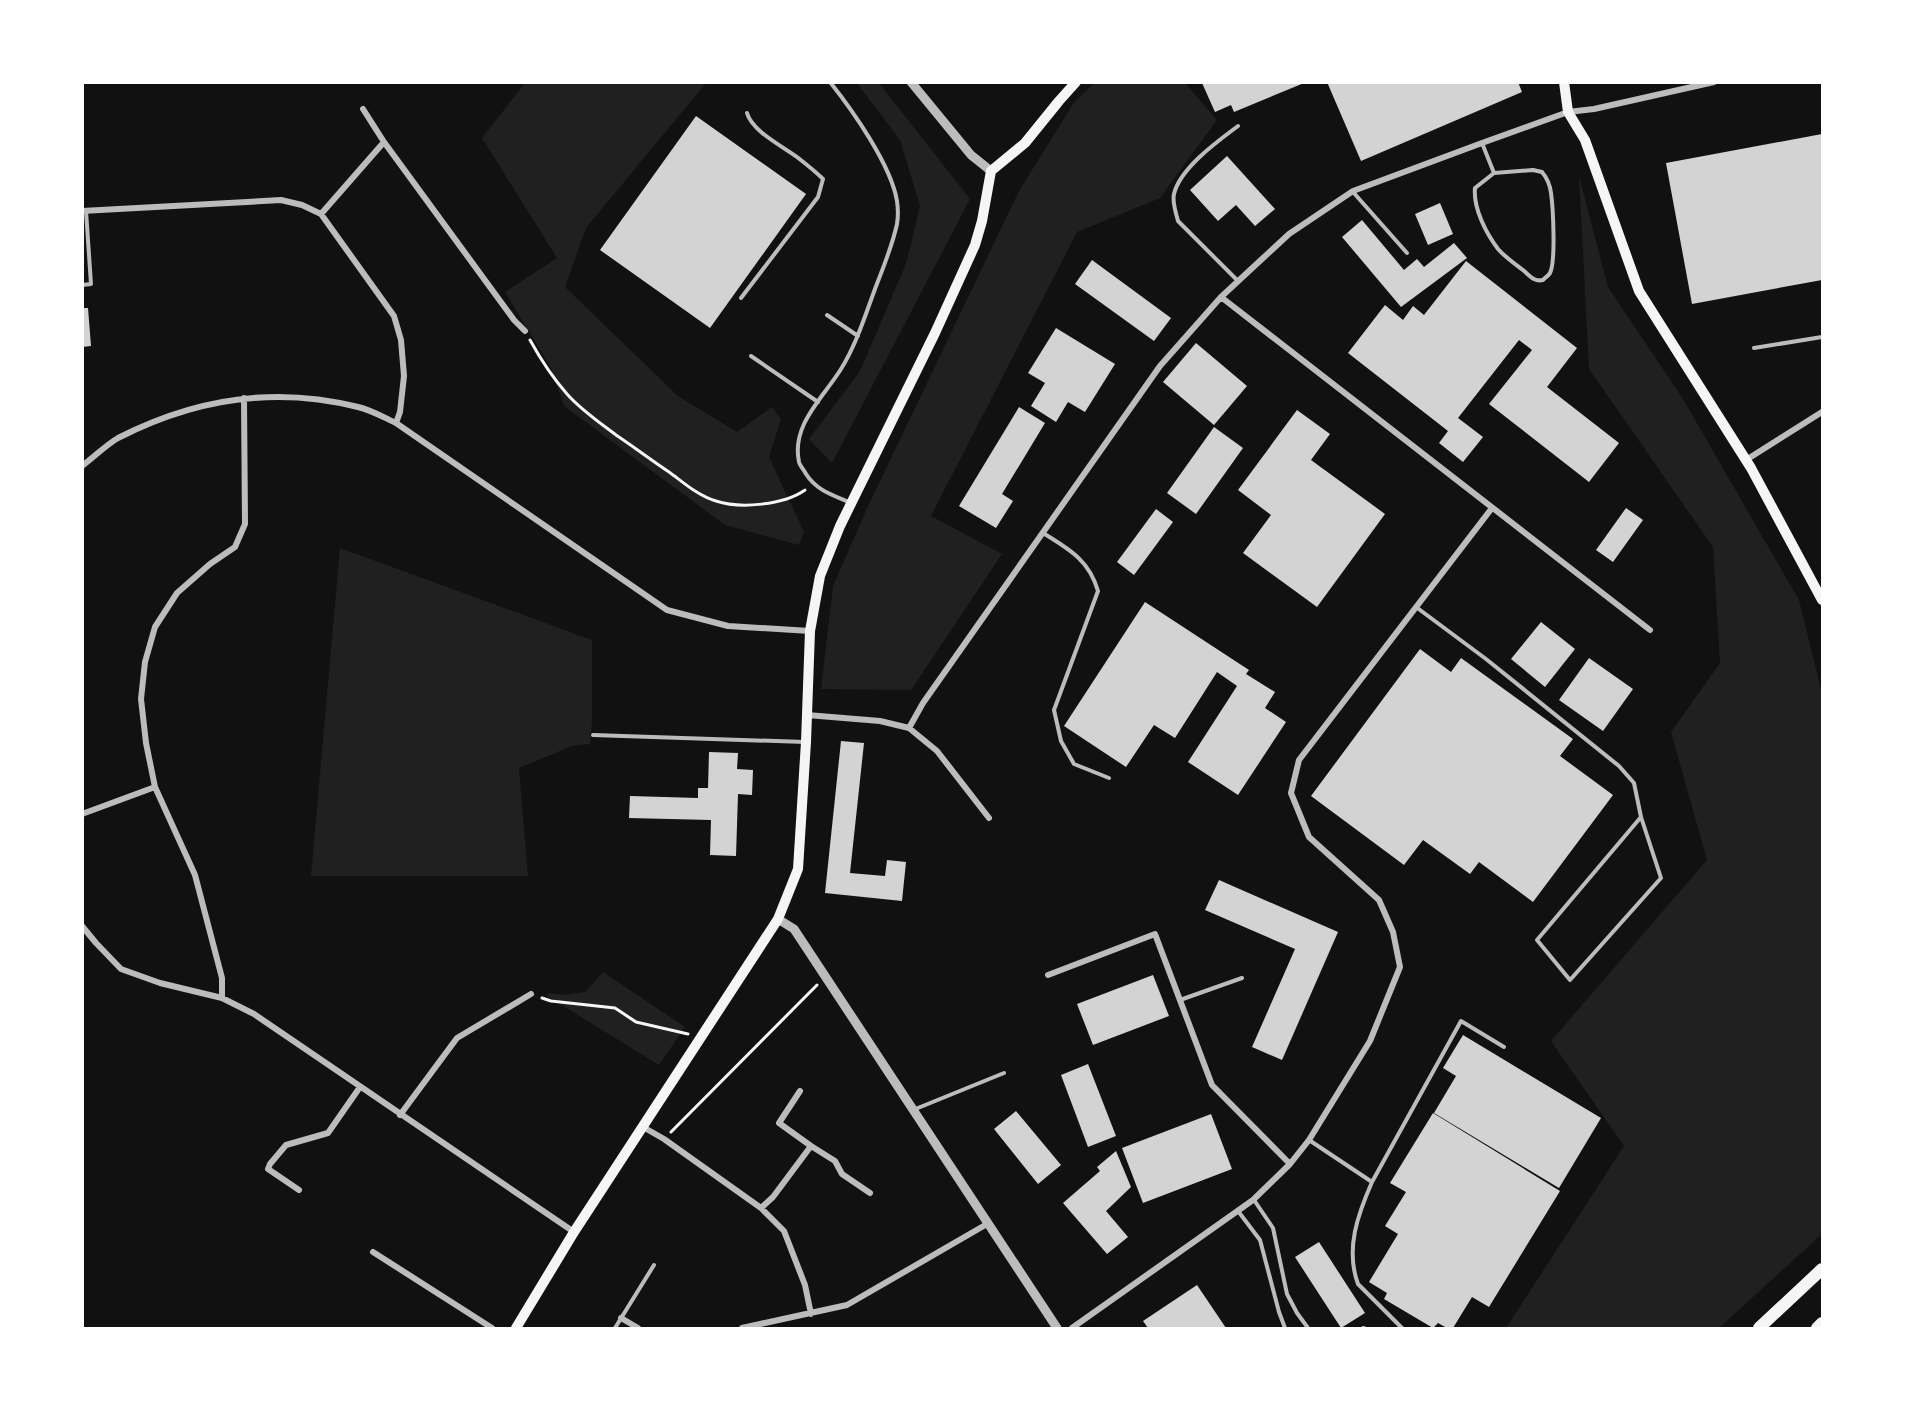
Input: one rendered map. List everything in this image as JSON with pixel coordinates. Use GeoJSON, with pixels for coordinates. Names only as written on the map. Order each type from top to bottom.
{"type":"FeatureCollection","features":[{"type":"Feature","properties":{"kind":"highway"},"geometry":{"type":"LineString","coordinates":[[1759,1329],[1822,1269]]}},
{"type":"Feature","properties":{"kind":"highway"},"geometry":{"type":"LineString","coordinates":[[1817,1329],[1822,1323]]}},
{"type":"Feature","properties":{"kind":"main road"},"geometry":{"type":"LineString","coordinates":[[516,1329],[574,1232],[778,919],[798,869],[810,631],[820,576],[840,526],[935,333],[975,245],[991,171],[1025,143],[1076,82]]}},
{"type":"Feature","properties":{"kind":"main road"},"geometry":{"type":"LineString","coordinates":[[1564,82],[1568,112],[1585,140],[1639,291],[1746,460],[1790,537],[1822,600]]}},
{"type":"Feature","properties":{"kind":"street"},"geometry":{"type":"LineString","coordinates":[[911,82],[965,148],[991,171]]}},
{"type":"Feature","properties":{"kind":"street"},"geometry":{"type":"LineString","coordinates":[[909,728],[923,703],[1160,366],[1221,297],[1289,234],[1353,191],[1482,142],[1568,112],[1594,109],[1714,82]]}},
{"type":"Feature","properties":{"kind":"street"},"geometry":{"type":"LineString","coordinates":[[363,110],[514,320],[525,331]]}},
{"type":"Feature","properties":{"kind":"street"},"geometry":{"type":"LineString","coordinates":[[321,214],[384,142]]}},
{"type":"Feature","properties":{"kind":"street"},"geometry":{"type":"LineString","coordinates":[[84,210],[281,201],[302,205],[321,214],[394,316],[401,340],[404,376],[400,412],[396,423]]}},
{"type":"Feature","properties":{"kind":"street"},"geometry":{"type":"LineString","coordinates":[[1221,297],[1650,630]]}},
{"type":"Feature","properties":{"kind":"street"},"geometry":{"type":"LineString","coordinates":[[82,466],[117,439],[199,406],[244,398],[285,396],[360,407],[396,423],[667,610],[728,626],[810,631]]}},
{"type":"Feature","properties":{"kind":"street"},"geometry":{"type":"LineString","coordinates":[[222,998],[222,978],[195,875],[155,787],[146,744],[141,699],[145,662],[155,627],[177,593],[210,564],[236,547],[245,524],[244,398]]}},
{"type":"Feature","properties":{"kind":"street"},"geometry":{"type":"LineString","coordinates":[[1746,460],[1822,412]]}},
{"type":"Feature","properties":{"kind":"street"},"geometry":{"type":"LineString","coordinates":[[1072,1329],[1254,1200],[1290,1164],[1309,1140],[1370,1041],[1400,967],[1393,932],[1379,900],[1309,837],[1292,793],[1299,760],[1492,508]]}},
{"type":"Feature","properties":{"kind":"street"},"geometry":{"type":"LineString","coordinates":[[807,715],[880,721],[909,728],[937,751],[989,818]]}},
{"type":"Feature","properties":{"kind":"street"},"geometry":{"type":"LineString","coordinates":[[82,814],[155,787]]}},
{"type":"Feature","properties":{"kind":"street"},"geometry":{"type":"LineString","coordinates":[[778,919],[794,929],[1057,1329]]}},
{"type":"Feature","properties":{"kind":"street"},"geometry":{"type":"LineString","coordinates":[[82,926],[121,969],[159,983],[222,998],[254,1014],[574,1232]]}},
{"type":"Feature","properties":{"kind":"street"},"geometry":{"type":"LineString","coordinates":[[1048,975],[1155,934],[1212,1084],[1290,1164]]}},
{"type":"Feature","properties":{"kind":"street"},"geometry":{"type":"LineString","coordinates":[[400,1115],[457,1038],[531,994]]}},
{"type":"Feature","properties":{"kind":"street"},"geometry":{"type":"LineString","coordinates":[[299,1190],[268,1169],[270,1164],[286,1145],[328,1133],[360,1087]]}},
{"type":"Feature","properties":{"kind":"street"},"geometry":{"type":"LineString","coordinates":[[800,1091],[779,1123],[835,1161],[842,1174],[870,1193]]}},
{"type":"Feature","properties":{"kind":"street"},"geometry":{"type":"LineString","coordinates":[[643,1127],[664,1139],[761,1208],[784,1231],[805,1285],[811,1314]]}},
{"type":"Feature","properties":{"kind":"street"},"geometry":{"type":"LineString","coordinates":[[761,1208],[773,1197],[811,1146]]}},
{"type":"Feature","properties":{"kind":"street"},"geometry":{"type":"LineString","coordinates":[[742,1329],[847,1305],[987,1224]]}},
{"type":"Feature","properties":{"kind":"street"},"geometry":{"type":"LineString","coordinates":[[373,1252],[492,1329]]}},
{"type":"Feature","properties":{"kind":"street"},"geometry":{"type":"LineString","coordinates":[[621,1318],[638,1329]]}},
{"type":"Feature","properties":{"kind":"lane"},"geometry":{"type":"LineString","coordinates":[[830,82],[876,150],[891,181],[897,201],[897,222],[891,246],[858,336],[842,369],[807,417],[799,441],[799,464],[813,484],[819,489],[852,503]]}},
{"type":"Feature","properties":{"kind":"lane"},"geometry":{"type":"LineString","coordinates":[[741,298],[818,197],[823,179],[798,157],[760,130],[749,120],[747,113]]}},
{"type":"Feature","properties":{"kind":"lane"},"geometry":{"type":"LineString","coordinates":[[1238,126],[1207,149],[1182,178],[1174,194],[1178,221],[1238,281]]}},
{"type":"Feature","properties":{"kind":"lane"},"geometry":{"type":"LineString","coordinates":[[1482,142],[1494,173]]}},
{"type":"Feature","properties":{"kind":"lane"},"geometry":{"type":"LineString","coordinates":[[1542,171],[1548,180],[1553,220],[1552,265],[1549,274],[1539,281],[1497,248],[1478,210],[1476,188],[1494,173],[1542,171]]}},
{"type":"Feature","properties":{"kind":"lane"},"geometry":{"type":"LineString","coordinates":[[1353,191],[1407,253]]}},
{"type":"Feature","properties":{"kind":"lane"},"geometry":{"type":"LineString","coordinates":[[82,285],[91,284],[84,210]]}},
{"type":"Feature","properties":{"kind":"lane"},"geometry":{"type":"LineString","coordinates":[[827,315],[858,336]]}},
{"type":"Feature","properties":{"kind":"lane"},"geometry":{"type":"LineString","coordinates":[[1754,348],[1822,337]]}},
{"type":"Feature","properties":{"kind":"lane"},"geometry":{"type":"LineString","coordinates":[[750,356],[818,402]]}},
{"type":"Feature","properties":{"kind":"lane"},"geometry":{"type":"LineString","coordinates":[[1043,532],[1075,553],[1094,577],[1098,591],[1053,710],[1061,741],[1074,764],[1109,778]]}},
{"type":"Feature","properties":{"kind":"lane"},"geometry":{"type":"LineString","coordinates":[[1416,606],[1619,766],[1634,783],[1641,818],[1661,878],[1570,980],[1537,940],[1641,818]]}},
{"type":"Feature","properties":{"kind":"lane"},"geometry":{"type":"LineString","coordinates":[[593,735],[806,742]]}},
{"type":"Feature","properties":{"kind":"lane"},"geometry":{"type":"LineString","coordinates":[[1180,1000],[1242,978]]}},
{"type":"Feature","properties":{"kind":"lane"},"geometry":{"type":"LineString","coordinates":[[1402,1329],[1358,1284],[1352,1249],[1360,1208],[1461,1021],[1504,1047]]}},
{"type":"Feature","properties":{"kind":"lane"},"geometry":{"type":"LineString","coordinates":[[913,1110],[1004,1073]]}},
{"type":"Feature","properties":{"kind":"lane"},"geometry":{"type":"LineString","coordinates":[[1309,1140],[1372,1182]]}},
{"type":"Feature","properties":{"kind":"lane"},"geometry":{"type":"LineString","coordinates":[[1254,1200],[1273,1228],[1287,1294],[1308,1329]]}},
{"type":"Feature","properties":{"kind":"lane"},"geometry":{"type":"LineString","coordinates":[[1238,1211],[1260,1240],[1279,1312],[1286,1329]]}},
{"type":"Feature","properties":{"kind":"lane"},"geometry":{"type":"LineString","coordinates":[[615,1329],[654,1265]]}},
{"type":"Feature","properties":{"kind":"path"},"geometry":{"type":"LineString","coordinates":[[525,331],[544,365],[568,395],[589,415],[690,488],[714,501],[754,505],[796,496],[813,484]]}},
{"type":"Feature","properties":{"kind":"path"},"geometry":{"type":"LineString","coordinates":[[664,1139],[825,976]]}},
{"type":"Feature","properties":{"kind":"path"},"geometry":{"type":"LineString","coordinates":[[531,994],[551,1001],[615,1008],[636,1022],[702,1037]]}},
{"type":"Feature","properties":{"kind":"shaded area"},"geometry":{"type":"Polygon","coordinates":[[[525,83],[706,83],[586,228],[565,287],[678,396],[737,432],[772,407],[781,419],[769,457],[804,532],[799,545],[725,525],[564,406],[551,368],[505,292],[557,258],[482,138],[525,83]]]}},
{"type":"Feature","properties":{"kind":"shaded area"},"geometry":{"type":"Polygon","coordinates":[[[857,83],[879,83],[970,199],[832,463],[809,439],[860,371],[906,264],[920,206],[900,140],[857,83]]]}},
{"type":"Feature","properties":{"kind":"shaded area"},"geometry":{"type":"Polygon","coordinates":[[[1095,83],[1185,83],[1217,120],[1160,198],[1077,232],[931,516],[1002,554],[911,690],[821,689],[833,586],[869,504],[1019,191],[1075,101],[1095,83]]]}},
{"type":"Feature","properties":{"kind":"shaded area"},"geometry":{"type":"Polygon","coordinates":[[[1579,176],[1608,287],[1683,399],[1799,600],[1822,693],[1822,1234],[1719,1328],[1506,1328],[1624,1146],[1551,1041],[1707,860],[1671,732],[1720,663],[1713,547],[1589,369],[1579,176]]]}},
{"type":"Feature","properties":{"kind":"shaded area"},"geometry":{"type":"Polygon","coordinates":[[[340,548],[592,640],[590,744],[572,746],[519,768],[528,876],[311,876],[340,548]]]}},
{"type":"Feature","properties":{"kind":"shaded area"},"geometry":{"type":"Polygon","coordinates":[[[603,972],[685,1027],[659,1065],[547,996],[548,993],[565,995],[585,992],[603,972]]]}},
{"type":"Feature","properties":{"kind":"building"},"geometry":{"type":"Polygon","coordinates":[[[1327,82],[1518,82],[1522,92],[1361,161],[1327,82]]]}},
{"type":"Feature","properties":{"kind":"building"},"geometry":{"type":"Polygon","coordinates":[[[1202,83],[1304,83],[1234,112],[1231,105],[1215,112],[1202,83]]]}},
{"type":"Feature","properties":{"kind":"building"},"geometry":{"type":"Polygon","coordinates":[[[696,116],[806,194],[710,328],[600,250],[696,116]]]}},
{"type":"Feature","properties":{"kind":"building"},"geometry":{"type":"Polygon","coordinates":[[[1822,134],[1822,280],[1692,304],[1666,163],[1822,134]]]}},
{"type":"Feature","properties":{"kind":"building"},"geometry":{"type":"Polygon","coordinates":[[[1227,156],[1275,209],[1255,226],[1236,205],[1218,221],[1190,190],[1227,156]]]}},
{"type":"Feature","properties":{"kind":"building"},"geometry":{"type":"Polygon","coordinates":[[[1440,203],[1453,234],[1428,245],[1415,214],[1440,203]]]}},
{"type":"Feature","properties":{"kind":"building"},"geometry":{"type":"Polygon","coordinates":[[[1362,220],[1404,270],[1417,259],[1424,267],[1454,243],[1467,258],[1401,307],[1342,237],[1362,220]]]}},
{"type":"Feature","properties":{"kind":"building"},"geometry":{"type":"Polygon","coordinates":[[[1092,260],[1171,318],[1154,341],[1075,284],[1092,260]]]}},
{"type":"Feature","properties":{"kind":"building"},"geometry":{"type":"Polygon","coordinates":[[[1466,261],[1577,348],[1547,387],[1619,443],[1589,482],[1489,404],[1532,350],[1519,340],[1458,418],[1483,437],[1463,462],[1439,443],[1448,431],[1348,353],[1385,305],[1403,320],[1413,306],[1424,315],[1466,261]]]}},
{"type":"Feature","properties":{"kind":"building"},"geometry":{"type":"Polygon","coordinates":[[[82,308],[88,308],[91,346],[82,347],[82,308]]]}},
{"type":"Feature","properties":{"kind":"building"},"geometry":{"type":"Polygon","coordinates":[[[1056,328],[1115,364],[1085,412],[1068,402],[1056,422],[1031,406],[1045,383],[1028,373],[1056,328]]]}},
{"type":"Feature","properties":{"kind":"building"},"geometry":{"type":"Polygon","coordinates":[[[1196,343],[1247,386],[1214,425],[1163,382],[1196,343]]]}},
{"type":"Feature","properties":{"kind":"building"},"geometry":{"type":"Polygon","coordinates":[[[1019,407],[1045,423],[1002,494],[1013,501],[996,528],[959,506],[1019,407]]]}},
{"type":"Feature","properties":{"kind":"building"},"geometry":{"type":"Polygon","coordinates":[[[1297,410],[1330,434],[1311,460],[1385,514],[1317,607],[1243,553],[1271,515],[1238,490],[1297,410]]]}},
{"type":"Feature","properties":{"kind":"building"},"geometry":{"type":"Polygon","coordinates":[[[1214,427],[1243,448],[1196,514],[1167,493],[1214,427]]]}},
{"type":"Feature","properties":{"kind":"building"},"geometry":{"type":"Polygon","coordinates":[[[1626,508],[1643,520],[1613,562],[1596,550],[1626,508]]]}},
{"type":"Feature","properties":{"kind":"building"},"geometry":{"type":"Polygon","coordinates":[[[1156,509],[1173,522],[1134,575],[1117,562],[1156,509]]]}},
{"type":"Feature","properties":{"kind":"building"},"geometry":{"type":"Polygon","coordinates":[[[1145,602],[1249,670],[1246,674],[1275,692],[1265,708],[1286,722],[1238,795],[1188,762],[1237,686],[1217,672],[1175,738],[1154,725],[1126,767],[1064,726],[1145,602]]]}},
{"type":"Feature","properties":{"kind":"building"},"geometry":{"type":"Polygon","coordinates":[[[1541,622],[1575,649],[1545,687],[1511,659],[1541,622]]]}},
{"type":"Feature","properties":{"kind":"building"},"geometry":{"type":"Polygon","coordinates":[[[1420,649],[1451,672],[1461,658],[1573,739],[1560,756],[1613,795],[1533,902],[1479,862],[1470,874],[1423,840],[1404,865],[1311,796],[1420,649]]]}},
{"type":"Feature","properties":{"kind":"building"},"geometry":{"type":"Polygon","coordinates":[[[1589,658],[1633,689],[1603,731],[1559,700],[1589,658]]]}},
{"type":"Feature","properties":{"kind":"building"},"geometry":{"type":"Polygon","coordinates":[[[841,741],[864,743],[850,873],[885,876],[887,860],[906,862],[902,901],[825,893],[841,741]]]}},
{"type":"Feature","properties":{"kind":"building"},"geometry":{"type":"Polygon","coordinates":[[[709,752],[738,753],[737,769],[753,770],[752,795],[738,794],[736,856],[710,855],[711,820],[629,818],[630,796],[698,798],[698,788],[708,788],[709,752]]]}},
{"type":"Feature","properties":{"kind":"building"},"geometry":{"type":"Polygon","coordinates":[[[1219,880],[1338,932],[1282,1060],[1252,1047],[1295,949],[1205,910],[1219,880]]]}},
{"type":"Feature","properties":{"kind":"building"},"geometry":{"type":"Polygon","coordinates":[[[1153,975],[1169,1016],[1093,1045],[1077,1004],[1153,975]]]}},
{"type":"Feature","properties":{"kind":"building"},"geometry":{"type":"Polygon","coordinates":[[[1463,1035],[1601,1118],[1559,1188],[1434,1113],[1456,1076],[1443,1068],[1463,1035]]]}},
{"type":"Feature","properties":{"kind":"building"},"geometry":{"type":"Polygon","coordinates":[[[1088,1064],[1116,1136],[1088,1147],[1061,1075],[1088,1064]]]}},
{"type":"Feature","properties":{"kind":"building"},"geometry":{"type":"Polygon","coordinates":[[[1016,1111],[1061,1165],[1038,1184],[994,1129],[1016,1111]]]}},
{"type":"Feature","properties":{"kind":"building"},"geometry":{"type":"Polygon","coordinates":[[[1433,1113],[1560,1191],[1489,1307],[1472,1297],[1453,1328],[1447,1328],[1438,1323],[1433,1328],[1384,1299],[1387,1293],[1369,1282],[1398,1234],[1385,1226],[1406,1192],[1390,1183],[1433,1113]]]}},
{"type":"Feature","properties":{"kind":"building"},"geometry":{"type":"Polygon","coordinates":[[[1211,1114],[1232,1169],[1143,1203],[1122,1148],[1211,1114]]]}},
{"type":"Feature","properties":{"kind":"building"},"geometry":{"type":"Polygon","coordinates":[[[1116,1151],[1131,1187],[1106,1211],[1128,1237],[1107,1254],[1063,1203],[1100,1171],[1097,1167],[1116,1151]]]}},
{"type":"Feature","properties":{"kind":"building"},"geometry":{"type":"Polygon","coordinates":[[[1319,1242],[1365,1313],[1341,1328],[1295,1257],[1319,1242]]]}},
{"type":"Feature","properties":{"kind":"building"},"geometry":{"type":"Polygon","coordinates":[[[1197,1285],[1226,1328],[1148,1328],[1143,1321],[1197,1285]]]}}]}
